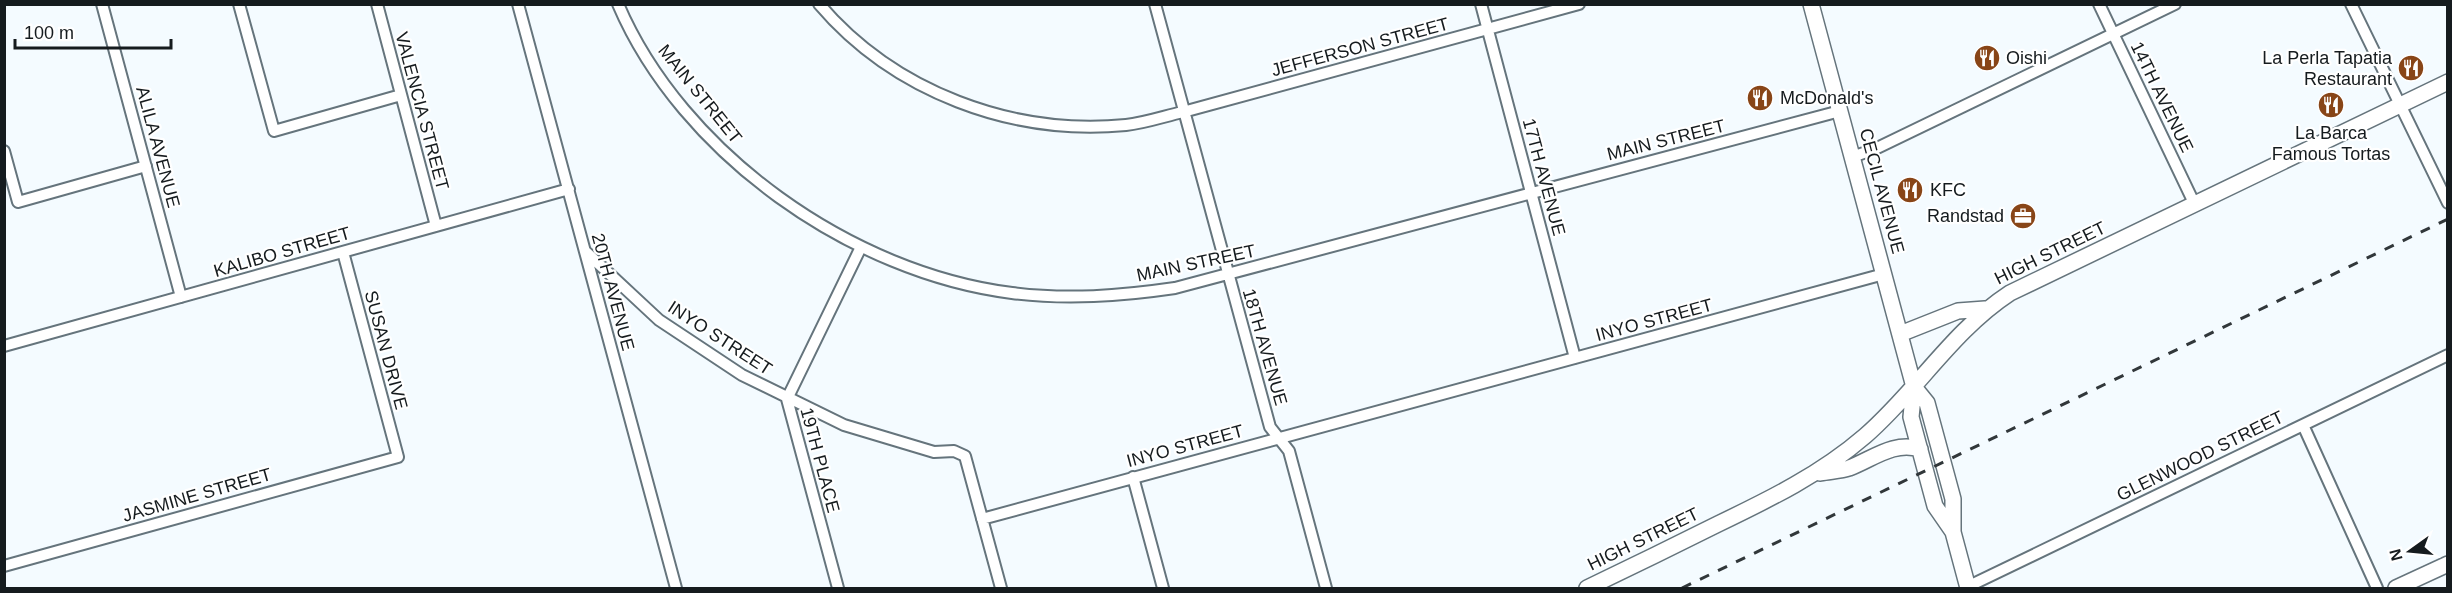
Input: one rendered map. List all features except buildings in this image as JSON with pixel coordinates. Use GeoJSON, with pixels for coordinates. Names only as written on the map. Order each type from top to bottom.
{"type":"FeatureCollection","features":[{"type":"Feature","properties":{"kind":"main road","name":"CECIL AVENUE"},"geometry":{"type":"LineString","coordinates":[[1811,4],[1914,387],[1911,417],[1935,506],[1953,532]]}},
{"type":"Feature","properties":{"kind":"main road","name":"HIGH STREET"},"geometry":{"type":"LineString","coordinates":[[1587,588],[1783,492],[1811,474],[1865,436],[1914,387],[1985,309],[2010,293],[2448,82]]}},
{"type":"Feature","properties":{"kind":"main road"},"geometry":{"type":"LineString","coordinates":[[1900,334],[1958,311],[1985,309]]}},
{"type":"Feature","properties":{"kind":"main road","name":"CECIL AVENUE"},"geometry":{"type":"LineString","coordinates":[[1914,387],[1927,403],[1953,498],[1953,532],[1967,588]]}},
{"type":"Feature","properties":{"kind":"main road"},"geometry":{"type":"LineString","coordinates":[[1811,474],[1848,468],[1883,452],[1906,445],[1920,449]]}},
{"type":"Feature","properties":{"kind":"main road"},"geometry":{"type":"LineString","coordinates":[[2396,588],[2448,564]]}},
{"type":"Feature","properties":{"kind":"street","name":"ALILA AVENUE"},"geometry":{"type":"LineString","coordinates":[[102,4],[181,297]]}},
{"type":"Feature","properties":{"kind":"street"},"geometry":{"type":"LineString","coordinates":[[239,4],[274,131],[401,95]]}},
{"type":"Feature","properties":{"kind":"street","name":"VALENCIA STREET"},"geometry":{"type":"LineString","coordinates":[[377,4],[436,226]]}},
{"type":"Feature","properties":{"kind":"street","name":"20TH AVENUE"},"geometry":{"type":"LineString","coordinates":[[518,4],[676,588]]}},
{"type":"Feature","properties":{"kind":"street","name":"MAIN STREET"},"geometry":{"type":"LineString","coordinates":[[618,4],[644,52],[703,130],[737,165],[775,196],[815,223],[861,247],[910,267],[958,283],[1034,295],[1121,296],[1175,288],[1228,276],[1531,191],[1840,111]]}},
{"type":"Feature","properties":{"kind":"street","name":"JEFFERSON STREET"},"geometry":{"type":"LineString","coordinates":[[819,4],[838,26],[870,54],[918,85],[968,106],[1021,120],[1074,127],[1127,124],[1184,112],[1579,4]]}},
{"type":"Feature","properties":{"kind":"street","name":"18TH AVENUE"},"geometry":{"type":"LineString","coordinates":[[1155,4],[1270,427],[1289,451],[1326,588]]}},
{"type":"Feature","properties":{"kind":"street","name":"17TH AVENUE"},"geometry":{"type":"LineString","coordinates":[[1480,4],[1575,358]]}},
{"type":"Feature","properties":{"kind":"street","name":"14TH AVENUE"},"geometry":{"type":"LineString","coordinates":[[2098,4],[2196,205]]}},
{"type":"Feature","properties":{"kind":"street"},"geometry":{"type":"LineString","coordinates":[[1852,157],[1875,149],[2175,4]]}},
{"type":"Feature","properties":{"kind":"street"},"geometry":{"type":"LineString","coordinates":[[2351,4],[2448,203]]}},
{"type":"Feature","properties":{"kind":"street"},"geometry":{"type":"LineString","coordinates":[[4,151],[18,202],[146,166]]}},
{"type":"Feature","properties":{"kind":"street","name":"KALIBO STREET"},"geometry":{"type":"LineString","coordinates":[[4,346],[568,189]]}},
{"type":"Feature","properties":{"kind":"street","name":"19TH PLACE"},"geometry":{"type":"LineString","coordinates":[[838,588],[787,399],[861,247]]}},
{"type":"Feature","properties":{"kind":"street","name":"SUSAN DRIVE"},"geometry":{"type":"LineString","coordinates":[[343,252],[398,456]]}},
{"type":"Feature","properties":{"kind":"street","name":"INYO STREET"},"geometry":{"type":"LineString","coordinates":[[586,252],[659,320],[742,375],[787,399],[853,428],[934,452],[954,451],[965,456],[982,519],[1884,274]]}},
{"type":"Feature","properties":{"kind":"street","name":"GLENWOOD STREET"},"geometry":{"type":"LineString","coordinates":[[1967,588],[2448,355]]}},
{"type":"Feature","properties":{"kind":"street"},"geometry":{"type":"LineString","coordinates":[[2303,425],[2377,588]]}},
{"type":"Feature","properties":{"kind":"street","name":"JASMINE STREET"},"geometry":{"type":"LineString","coordinates":[[4,566],[398,456]]}},
{"type":"Feature","properties":{"kind":"street"},"geometry":{"type":"LineString","coordinates":[[1133,477],[1163,588]]}},
{"type":"Feature","properties":{"kind":"street"},"geometry":{"type":"LineString","coordinates":[[982,519],[1001,588]]}},
{"type":"Feature","properties":{"kind":"railway"},"geometry":{"type":"LineString","coordinates":[[1682,588],[2448,219]]}},
{"type":"Feature","properties":{"kind":"place","name":"Oishi"},"geometry":{"type":"Point","coordinates":[1987,58]}},
{"type":"Feature","properties":{"kind":"place","name":"La Perla Tapatia Restaurant"},"geometry":{"type":"Point","coordinates":[2411,68]}},
{"type":"Feature","properties":{"kind":"place","name":"McDonald's"},"geometry":{"type":"Point","coordinates":[1760,98]}},
{"type":"Feature","properties":{"kind":"place","name":"La Barca Famous Tortas"},"geometry":{"type":"Point","coordinates":[2331,105]}},
{"type":"Feature","properties":{"kind":"place","name":"KFC"},"geometry":{"type":"Point","coordinates":[1910,190]}},
{"type":"Feature","properties":{"kind":"place","name":"Randstad"},"geometry":{"type":"Point","coordinates":[2023,216]}}]}
